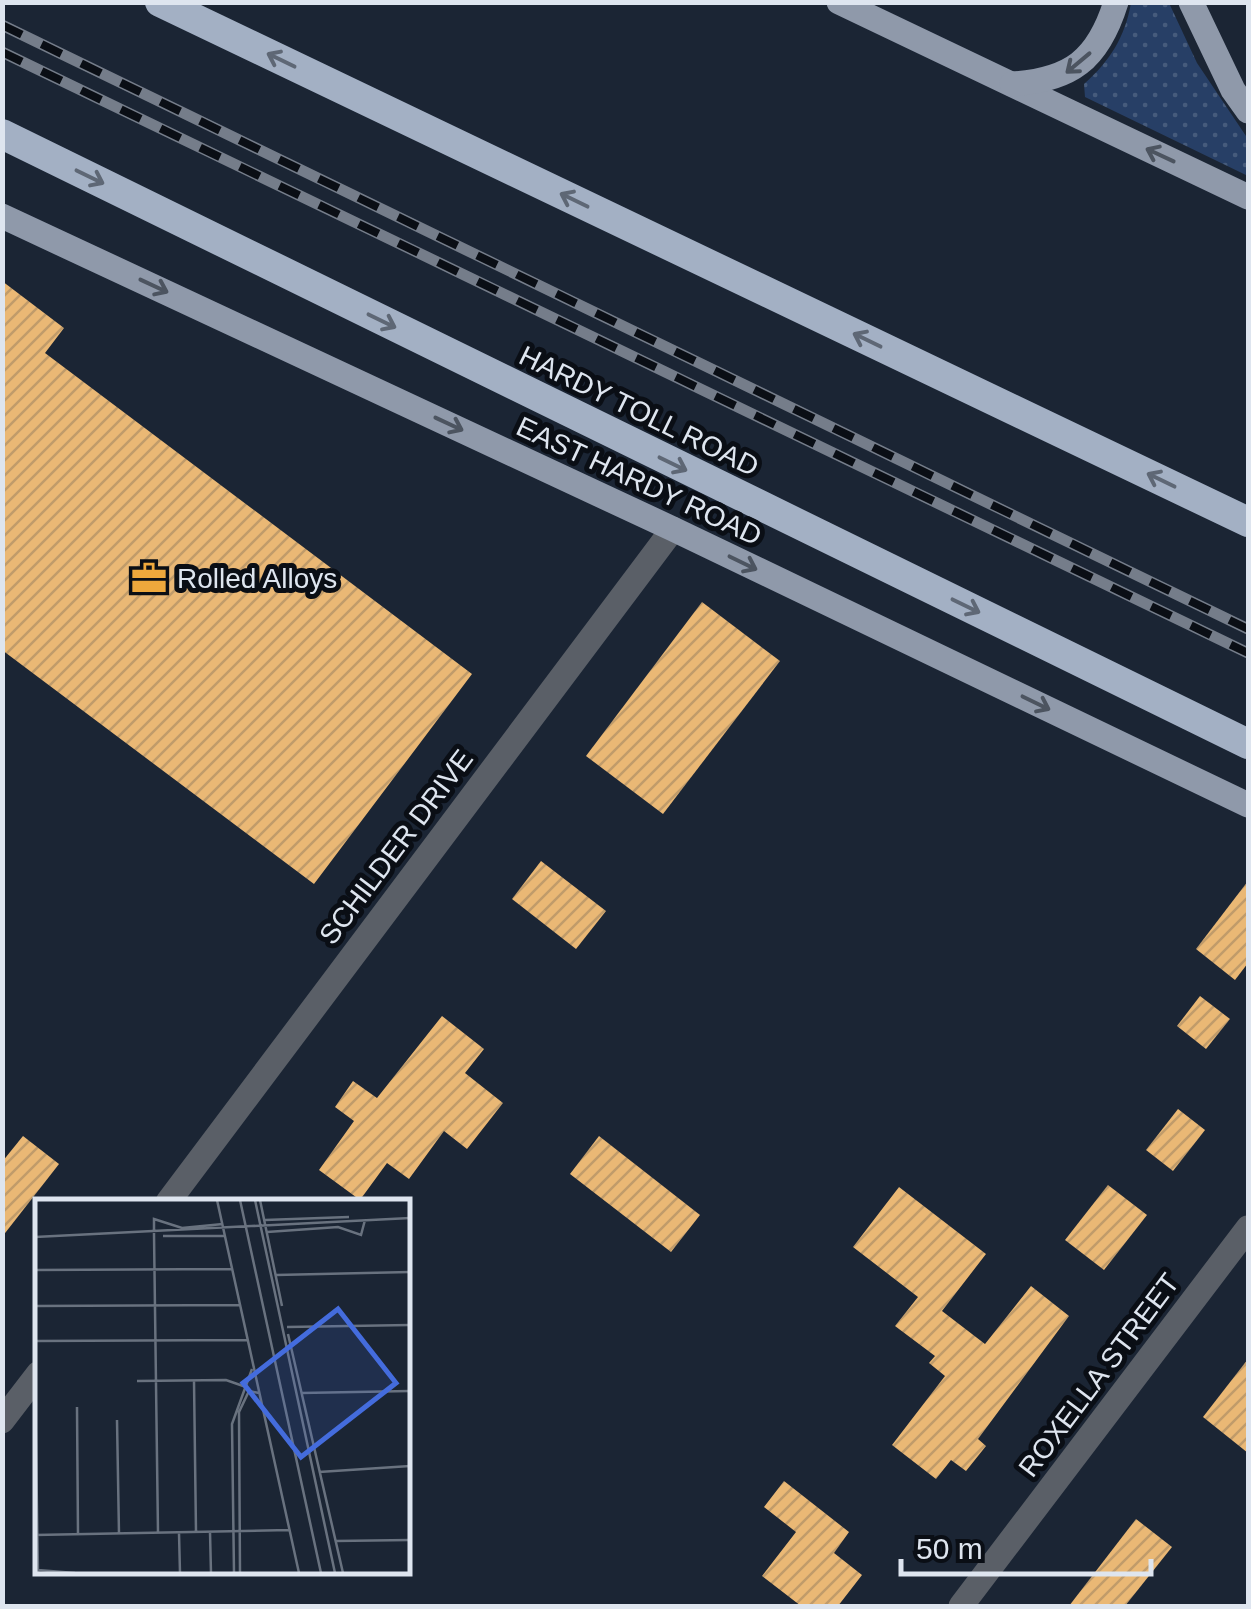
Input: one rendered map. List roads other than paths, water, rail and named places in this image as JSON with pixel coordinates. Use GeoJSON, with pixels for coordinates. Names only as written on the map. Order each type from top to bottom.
{"type":"FeatureCollection","features":[{"type":"Feature","properties":{"kind":"highway"},"geometry":{"type":"LineString","coordinates":[[160,2],[1248,522]]}},
{"type":"Feature","properties":{"kind":"highway","name":"HARDY TOLL ROAD"},"geometry":{"type":"LineString","coordinates":[[2,134],[1248,744]]}},
{"type":"Feature","properties":{"kind":"main road"},"geometry":{"type":"LineString","coordinates":[[839,2],[1248,197]]}},
{"type":"Feature","properties":{"kind":"main road"},"geometry":{"type":"LineString","coordinates":[[1010,84],[1048,81],[1066,73],[1099,43],[1116,2]]}},
{"type":"Feature","properties":{"kind":"main road"},"geometry":{"type":"LineString","coordinates":[[1191,2],[1248,111]]}},
{"type":"Feature","properties":{"kind":"main road","name":"EAST HARDY ROAD"},"geometry":{"type":"LineString","coordinates":[[2,216],[1248,805]]}},
{"type":"Feature","properties":{"kind":"street","name":"SCHILDER DRIVE"},"geometry":{"type":"LineString","coordinates":[[170,1199],[673,530]]}},
{"type":"Feature","properties":{"kind":"street","name":"ROXELLA STREET"},"geometry":{"type":"LineString","coordinates":[[960,1606],[1248,1228]]}},
{"type":"Feature","properties":{"kind":"street"},"geometry":{"type":"LineString","coordinates":[[2,1421],[35,1378]]}},
{"type":"Feature","properties":{"kind":"railway"},"geometry":{"type":"LineString","coordinates":[[2,25],[1248,629]]}},
{"type":"Feature","properties":{"kind":"railway"},"geometry":{"type":"LineString","coordinates":[[2,52],[1248,653]]}},
{"type":"Feature","properties":{"kind":"place","name":"Rolled Alloys"},"geometry":{"type":"Point","coordinates":[149,578]}}]}
